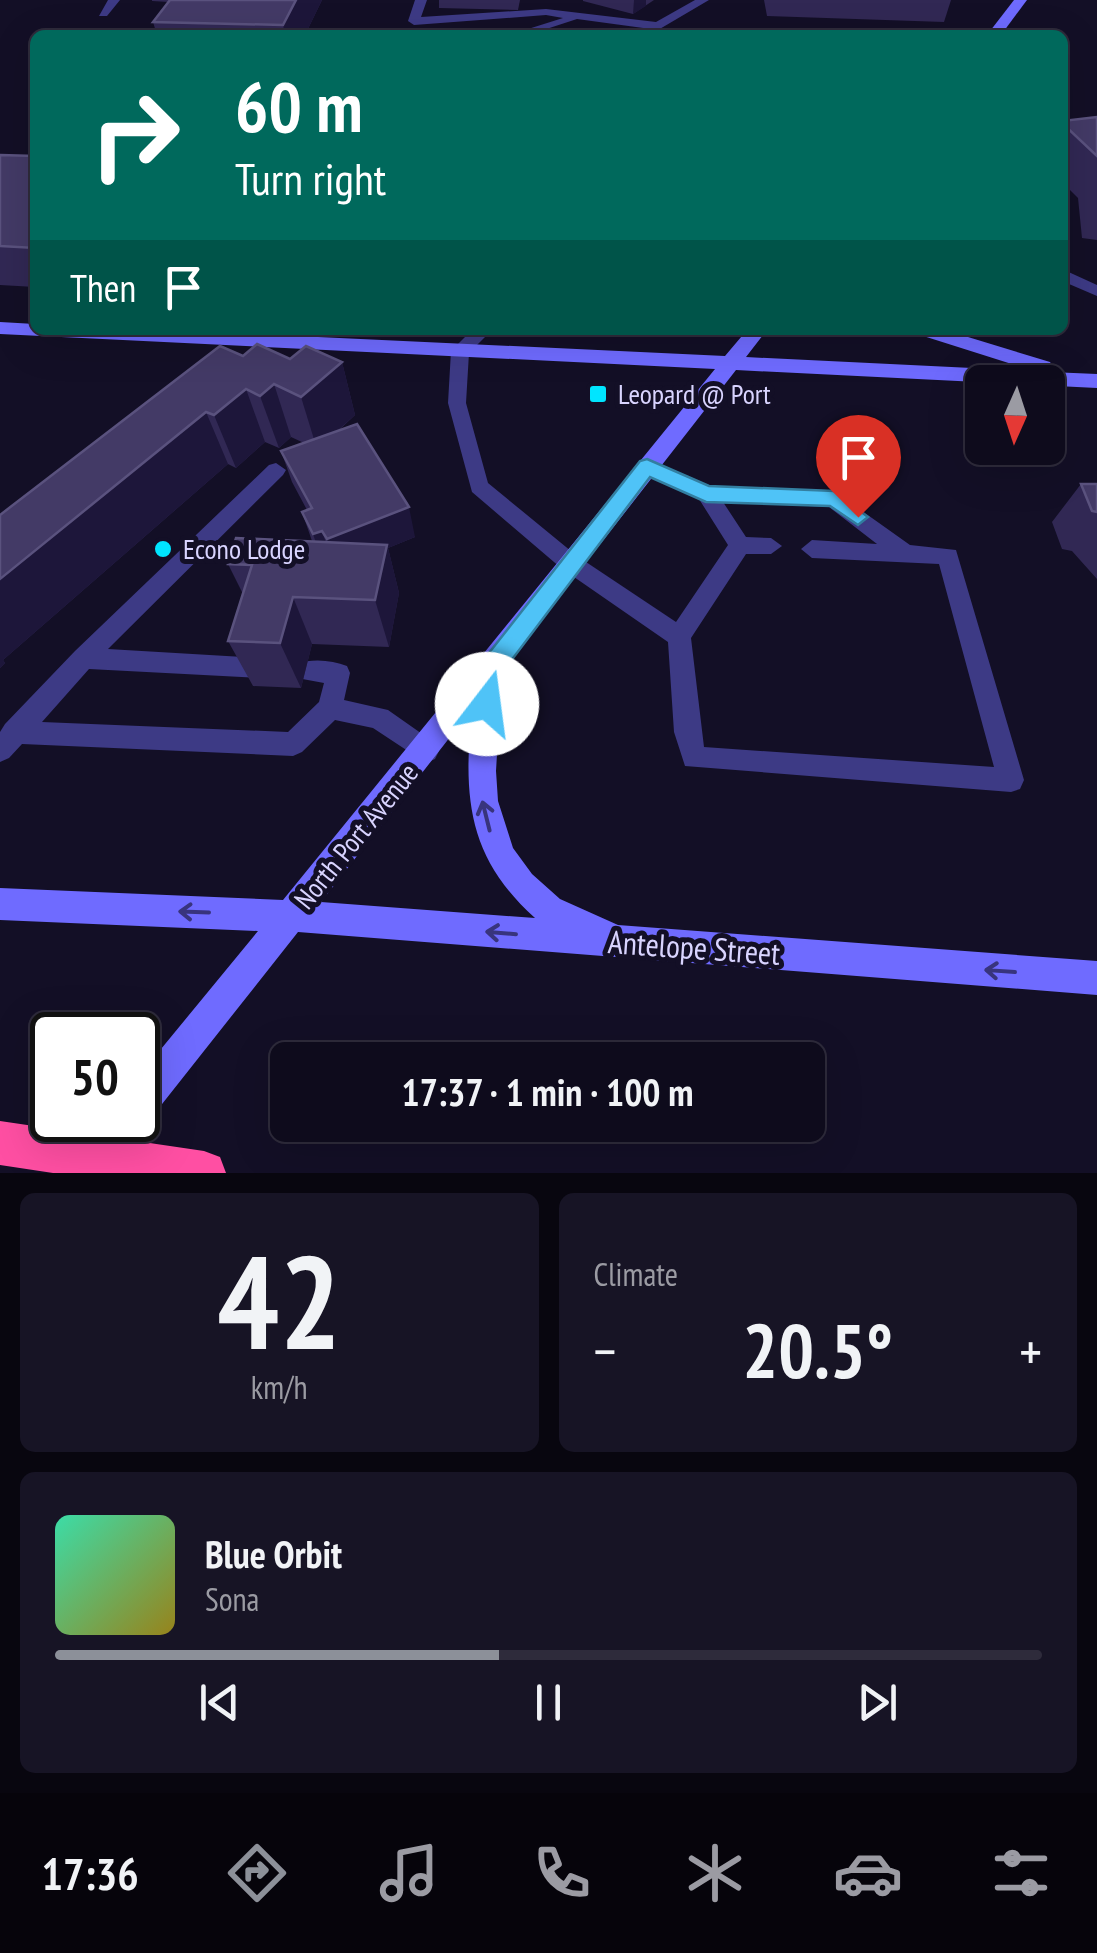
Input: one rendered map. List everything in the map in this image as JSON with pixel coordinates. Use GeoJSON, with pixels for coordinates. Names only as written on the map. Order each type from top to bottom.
{"type":"FeatureCollection","features":[{"type":"Feature","properties":{"kind":"highway"},"geometry":{"type":"LineString","coordinates":[[0,1143],[204,1173]]}},
{"type":"Feature","properties":{"kind":"main road"},"geometry":{"type":"LineString","coordinates":[[998,30],[1020,0]]}},
{"type":"Feature","properties":{"kind":"main road"},"geometry":{"type":"LineString","coordinates":[[0,328],[30,330]]}},
{"type":"Feature","properties":{"kind":"main road"},"geometry":{"type":"LineString","coordinates":[[140,335],[729,365],[1097,378]]}},
{"type":"Feature","properties":{"kind":"main road","name":"North Port Avenue"},"geometry":{"type":"LineString","coordinates":[[160,1078],[490,671],[569,562],[753,335]]}},
{"type":"Feature","properties":{"kind":"main road"},"geometry":{"type":"LineString","coordinates":[[939,335],[1031,365],[1097,378]]}},
{"type":"Feature","properties":{"kind":"main road"},"geometry":{"type":"LineString","coordinates":[[490,671],[481,769],[482,810],[491,836],[512,875],[551,912],[629,944]]}},
{"type":"Feature","properties":{"kind":"main road","name":"Antelope Street"},"geometry":{"type":"LineString","coordinates":[[0,904],[292,916],[1097,978]]}},
{"type":"Feature","properties":{"kind":"main road"},"geometry":{"type":"LineString","coordinates":[[82,1173],[107,1142]]}},
{"type":"Feature","properties":{"kind":"lane"},"geometry":{"type":"LineString","coordinates":[[103,14],[114,0]]}},
{"type":"Feature","properties":{"kind":"lane"},"geometry":{"type":"LineString","coordinates":[[421,0],[414,21],[546,12],[658,26],[704,0]]}},
{"type":"Feature","properties":{"kind":"lane"},"geometry":{"type":"LineString","coordinates":[[546,12],[560,0]]}},
{"type":"Feature","properties":{"kind":"lane"},"geometry":{"type":"LineString","coordinates":[[531,30],[579,16]]}},
{"type":"Feature","properties":{"kind":"lane"},"geometry":{"type":"LineString","coordinates":[[425,20],[436,30]]}},
{"type":"Feature","properties":{"kind":"lane"},"geometry":{"type":"LineString","coordinates":[[614,30],[640,24]]}},
{"type":"Feature","properties":{"kind":"lane"},"geometry":{"type":"LineString","coordinates":[[1068,277],[1097,290]]}},
{"type":"Feature","properties":{"kind":"lane"},"geometry":{"type":"LineString","coordinates":[[477,335],[460,351],[457,403],[479,487],[569,562],[679,637]]}},
{"type":"Feature","properties":{"kind":"lane"},"geometry":{"type":"LineString","coordinates":[[647,466],[706,494],[834,498],[904,553]]}},
{"type":"Feature","properties":{"kind":"lane"},"geometry":{"type":"LineString","coordinates":[[7,741],[82,658],[276,470]]}},
{"type":"Feature","properties":{"kind":"lane"},"geometry":{"type":"LineString","coordinates":[[706,494],[740,545]]}},
{"type":"Feature","properties":{"kind":"lane"},"geometry":{"type":"LineString","coordinates":[[740,545],[771,546]]}},
{"type":"Feature","properties":{"kind":"lane"},"geometry":{"type":"LineString","coordinates":[[740,545],[679,637],[686,732],[694,758],[1012,780],[948,556],[812,548]]}},
{"type":"Feature","properties":{"kind":"lane"},"geometry":{"type":"LineString","coordinates":[[82,658],[258,668]]}},
{"type":"Feature","properties":{"kind":"lane"},"geometry":{"type":"LineString","coordinates":[[7,741],[293,744],[330,708],[338,673],[306,670]]}},
{"type":"Feature","properties":{"kind":"lane"},"geometry":{"type":"LineString","coordinates":[[330,708],[379,718],[426,751]]}},
{"type":"Feature","properties":{"kind":"building"},"geometry":{"type":"Polygon","coordinates":[[[170,0],[296,0],[283,25],[153,22],[170,0]]]}},
{"type":"Feature","properties":{"kind":"building"},"geometry":{"type":"Polygon","coordinates":[[[1097,117],[1097,156],[1068,129],[1068,120],[1097,117]]]}},
{"type":"Feature","properties":{"kind":"building"},"geometry":{"type":"Polygon","coordinates":[[[0,155],[30,156],[30,248],[0,246],[0,155]]]}},
{"type":"Feature","properties":{"kind":"building"},"geometry":{"type":"Polygon","coordinates":[[[257,344],[290,359],[306,346],[342,362],[301,397],[274,384],[260,396],[246,389],[214,415],[206,412],[0,579],[0,515],[220,346],[243,356],[257,344]]]}},
{"type":"Feature","properties":{"kind":"building"},"geometry":{"type":"Polygon","coordinates":[[[357,424],[409,507],[327,539],[322,531],[313,534],[302,512],[312,508],[281,451],[357,424]]]}},
{"type":"Feature","properties":{"kind":"building"},"geometry":{"type":"Polygon","coordinates":[[[1081,484],[1097,484],[1097,512],[1092,511],[1081,484]]]}},
{"type":"Feature","properties":{"kind":"building"},"geometry":{"type":"Polygon","coordinates":[[[236,538],[387,545],[375,600],[293,597],[280,643],[228,641],[252,565],[228,564],[236,538]]]}},
{"type":"Feature","properties":{"kind":"place","name":"Leopard @ Port"},"geometry":{"type":"Point","coordinates":[598,394]}},
{"type":"Feature","properties":{"kind":"place","name":"Econo Lodge"},"geometry":{"type":"Point","coordinates":[163,549]}},
{"type":"Feature","properties":{"kind":"route"},"geometry":{"type":"LineString","coordinates":[[487,704],[490,671],[569,562],[647,466],[706,494],[834,498],[858,517]]}}]}
